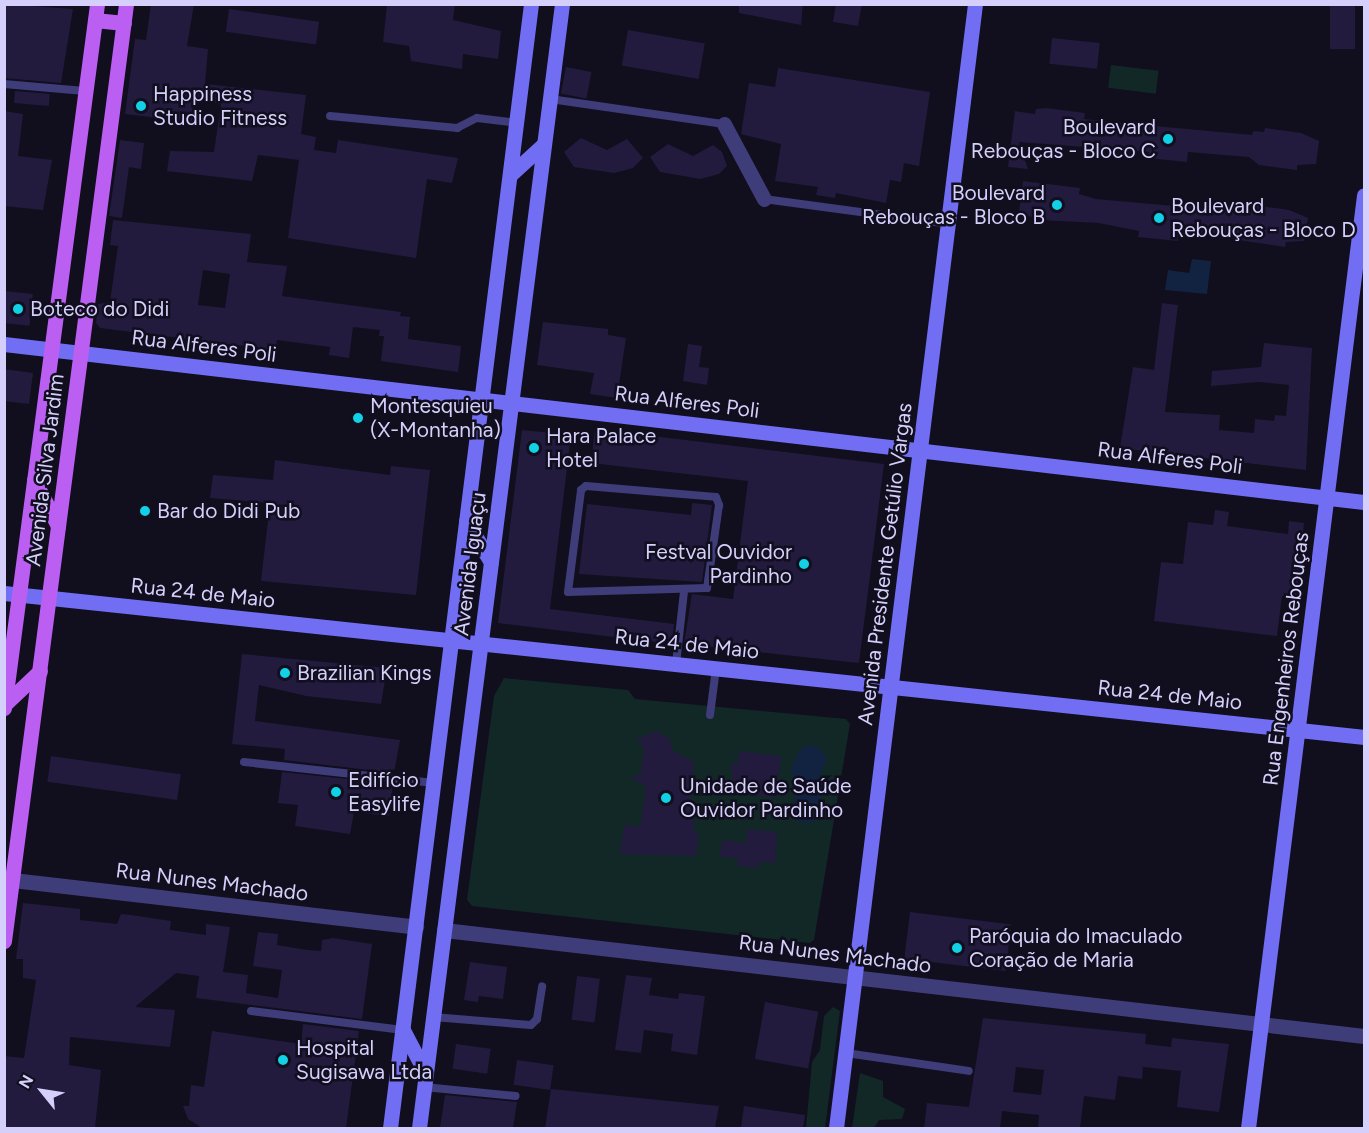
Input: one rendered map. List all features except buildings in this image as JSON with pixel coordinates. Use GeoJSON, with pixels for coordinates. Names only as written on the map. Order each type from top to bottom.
{"type":"FeatureCollection","features":[{"type":"Feature","properties":{"kind":"main road","name":"Avenida Silva Jardim"},"geometry":{"type":"LineString","coordinates":[[4,940],[8,880],[40,671],[126,4]]}},
{"type":"Feature","properties":{"kind":"main road","name":"Avenida Iguaçu"},"geometry":{"type":"LineString","coordinates":[[390,1128],[531,4]]}},
{"type":"Feature","properties":{"kind":"main road","name":"Avenida Iguaçu"},"geometry":{"type":"LineString","coordinates":[[419,1128],[562,4]]}},
{"type":"Feature","properties":{"kind":"main road","name":"Avenida Presidente Getúlio Vargas"},"geometry":{"type":"LineString","coordinates":[[837,1128],[975,4]]}},
{"type":"Feature","properties":{"kind":"main road","name":"Avenida Silva Jardim"},"geometry":{"type":"LineString","coordinates":[[5,706],[12,594],[34,480],[96,12]]}},
{"type":"Feature","properties":{"kind":"main road"},"geometry":{"type":"LineString","coordinates":[[96,12],[124,23]]}},
{"type":"Feature","properties":{"kind":"main road"},"geometry":{"type":"LineString","coordinates":[[510,175],[544,144]]}},
{"type":"Feature","properties":{"kind":"main road","name":"Rua Engenheiros Rebouças"},"geometry":{"type":"LineString","coordinates":[[1248,1128],[1365,195]]}},
{"type":"Feature","properties":{"kind":"main road","name":"Rua Alferes Poli"},"geometry":{"type":"LineString","coordinates":[[4,344],[1365,502]]}},
{"type":"Feature","properties":{"kind":"main road"},"geometry":{"type":"LineString","coordinates":[[34,480],[58,526]]}},
{"type":"Feature","properties":{"kind":"main road"},"geometry":{"type":"LineString","coordinates":[[466,521],[491,562]]}},
{"type":"Feature","properties":{"kind":"main road","name":"Rua 24 de Maio"},"geometry":{"type":"LineString","coordinates":[[12,594],[1365,737]]}},
{"type":"Feature","properties":{"kind":"main road"},"geometry":{"type":"LineString","coordinates":[[5,706],[40,671]]}},
{"type":"Feature","properties":{"kind":"main road"},"geometry":{"type":"LineString","coordinates":[[403,1030],[425,1080]]}},
{"type":"Feature","properties":{"kind":"street"},"geometry":{"type":"LineString","coordinates":[[724,124],[764,199]]}},
{"type":"Feature","properties":{"kind":"street","name":"Rua Nunes Machado"},"geometry":{"type":"LineString","coordinates":[[8,880],[416,927]]}},
{"type":"Feature","properties":{"kind":"street","name":"Rua Nunes Machado"},"geometry":{"type":"LineString","coordinates":[[444,930],[1365,1036]]}},
{"type":"Feature","properties":{"kind":"lane"},"geometry":{"type":"LineString","coordinates":[[4,84],[85,91]]}},
{"type":"Feature","properties":{"kind":"lane"},"geometry":{"type":"LineString","coordinates":[[550,99],[724,124]]}},
{"type":"Feature","properties":{"kind":"lane"},"geometry":{"type":"LineString","coordinates":[[330,116],[457,128],[477,118],[516,123]]}},
{"type":"Feature","properties":{"kind":"lane"},"geometry":{"type":"LineString","coordinates":[[764,199],[949,224]]}},
{"type":"Feature","properties":{"kind":"lane"},"geometry":{"type":"LineString","coordinates":[[586,486],[716,497],[719,505],[708,588],[684,592],[568,592],[581,490],[586,486]]}},
{"type":"Feature","properties":{"kind":"lane"},"geometry":{"type":"LineString","coordinates":[[676,664],[684,592]]}},
{"type":"Feature","properties":{"kind":"lane"},"geometry":{"type":"LineString","coordinates":[[710,715],[716,668]]}},
{"type":"Feature","properties":{"kind":"lane"},"geometry":{"type":"LineString","coordinates":[[244,762],[434,783]]}},
{"type":"Feature","properties":{"kind":"lane"},"geometry":{"type":"LineString","coordinates":[[433,1017],[531,1025],[537,1019],[542,986]]}},
{"type":"Feature","properties":{"kind":"lane"},"geometry":{"type":"LineString","coordinates":[[251,1011],[403,1030]]}},
{"type":"Feature","properties":{"kind":"lane"},"geometry":{"type":"LineString","coordinates":[[846,1053],[969,1071]]}},
{"type":"Feature","properties":{"kind":"lane"},"geometry":{"type":"LineString","coordinates":[[425,1080],[516,1096]]}},
{"type":"Feature","properties":{"kind":"green space"},"geometry":{"type":"Polygon","coordinates":[[[1111,65],[1159,71],[1156,94],[1108,88],[1111,65]]]}},
{"type":"Feature","properties":{"kind":"green space"},"geometry":{"type":"Polygon","coordinates":[[[504,678],[628,690],[635,699],[846,719],[850,724],[814,940],[810,943],[472,906],[467,900],[494,696],[504,678]]]}},
{"type":"Feature","properties":{"kind":"green space"},"geometry":{"type":"Polygon","coordinates":[[[833,1007],[840,1011],[825,1128],[806,1128],[812,1062],[820,1050],[824,1016],[833,1007]]]}},
{"type":"Feature","properties":{"kind":"green space"},"geometry":{"type":"Polygon","coordinates":[[[860,1073],[883,1081],[883,1097],[905,1109],[902,1119],[879,1120],[874,1128],[852,1128],[860,1073]]]}},
{"type":"Feature","properties":{"kind":"water"},"geometry":{"type":"Polygon","coordinates":[[[1192,259],[1211,261],[1207,294],[1165,290],[1168,270],[1189,273],[1192,259]]]}},
{"type":"Feature","properties":{"kind":"water"},"geometry":{"type":"Polygon","coordinates":[[[808,745],[817,746],[827,759],[816,785],[823,805],[820,814],[813,822],[802,823],[790,813],[797,792],[791,769],[800,750],[808,745]]]}},
{"type":"Feature","properties":{"kind":"place","name":"Happiness Studio Fitness"},"geometry":{"type":"Point","coordinates":[141,106]}},
{"type":"Feature","properties":{"kind":"place","name":"Boulevard Rebouças - Bloco C"},"geometry":{"type":"Point","coordinates":[1168,139]}},
{"type":"Feature","properties":{"kind":"place","name":"Boulevard Rebouças - Bloco B"},"geometry":{"type":"Point","coordinates":[1057,205]}},
{"type":"Feature","properties":{"kind":"place","name":"Boulevard Rebouças - Bloco D"},"geometry":{"type":"Point","coordinates":[1159,218]}},
{"type":"Feature","properties":{"kind":"place","name":"Boteco do Didi"},"geometry":{"type":"Point","coordinates":[18,309]}},
{"type":"Feature","properties":{"kind":"place","name":"Montesquieu (X-Montanha)"},"geometry":{"type":"Point","coordinates":[358,418]}},
{"type":"Feature","properties":{"kind":"place","name":"Hara Palace Hotel"},"geometry":{"type":"Point","coordinates":[534,448]}},
{"type":"Feature","properties":{"kind":"place","name":"Bar do Didi Pub"},"geometry":{"type":"Point","coordinates":[145,511]}},
{"type":"Feature","properties":{"kind":"place","name":"Festval Ouvidor Pardinho"},"geometry":{"type":"Point","coordinates":[804,564]}},
{"type":"Feature","properties":{"kind":"place","name":"Brazilian Kings"},"geometry":{"type":"Point","coordinates":[285,673]}},
{"type":"Feature","properties":{"kind":"place","name":"Edifício Easylife"},"geometry":{"type":"Point","coordinates":[336,792]}},
{"type":"Feature","properties":{"kind":"place","name":"Unidade de Saúde Ouvidor Pardinho"},"geometry":{"type":"Point","coordinates":[666,798]}},
{"type":"Feature","properties":{"kind":"place","name":"Paróquia do Imaculado Coração de Maria"},"geometry":{"type":"Point","coordinates":[957,948]}},
{"type":"Feature","properties":{"kind":"place","name":"Hospital Sugisawa Ltda"},"geometry":{"type":"Point","coordinates":[283,1060]}}]}
